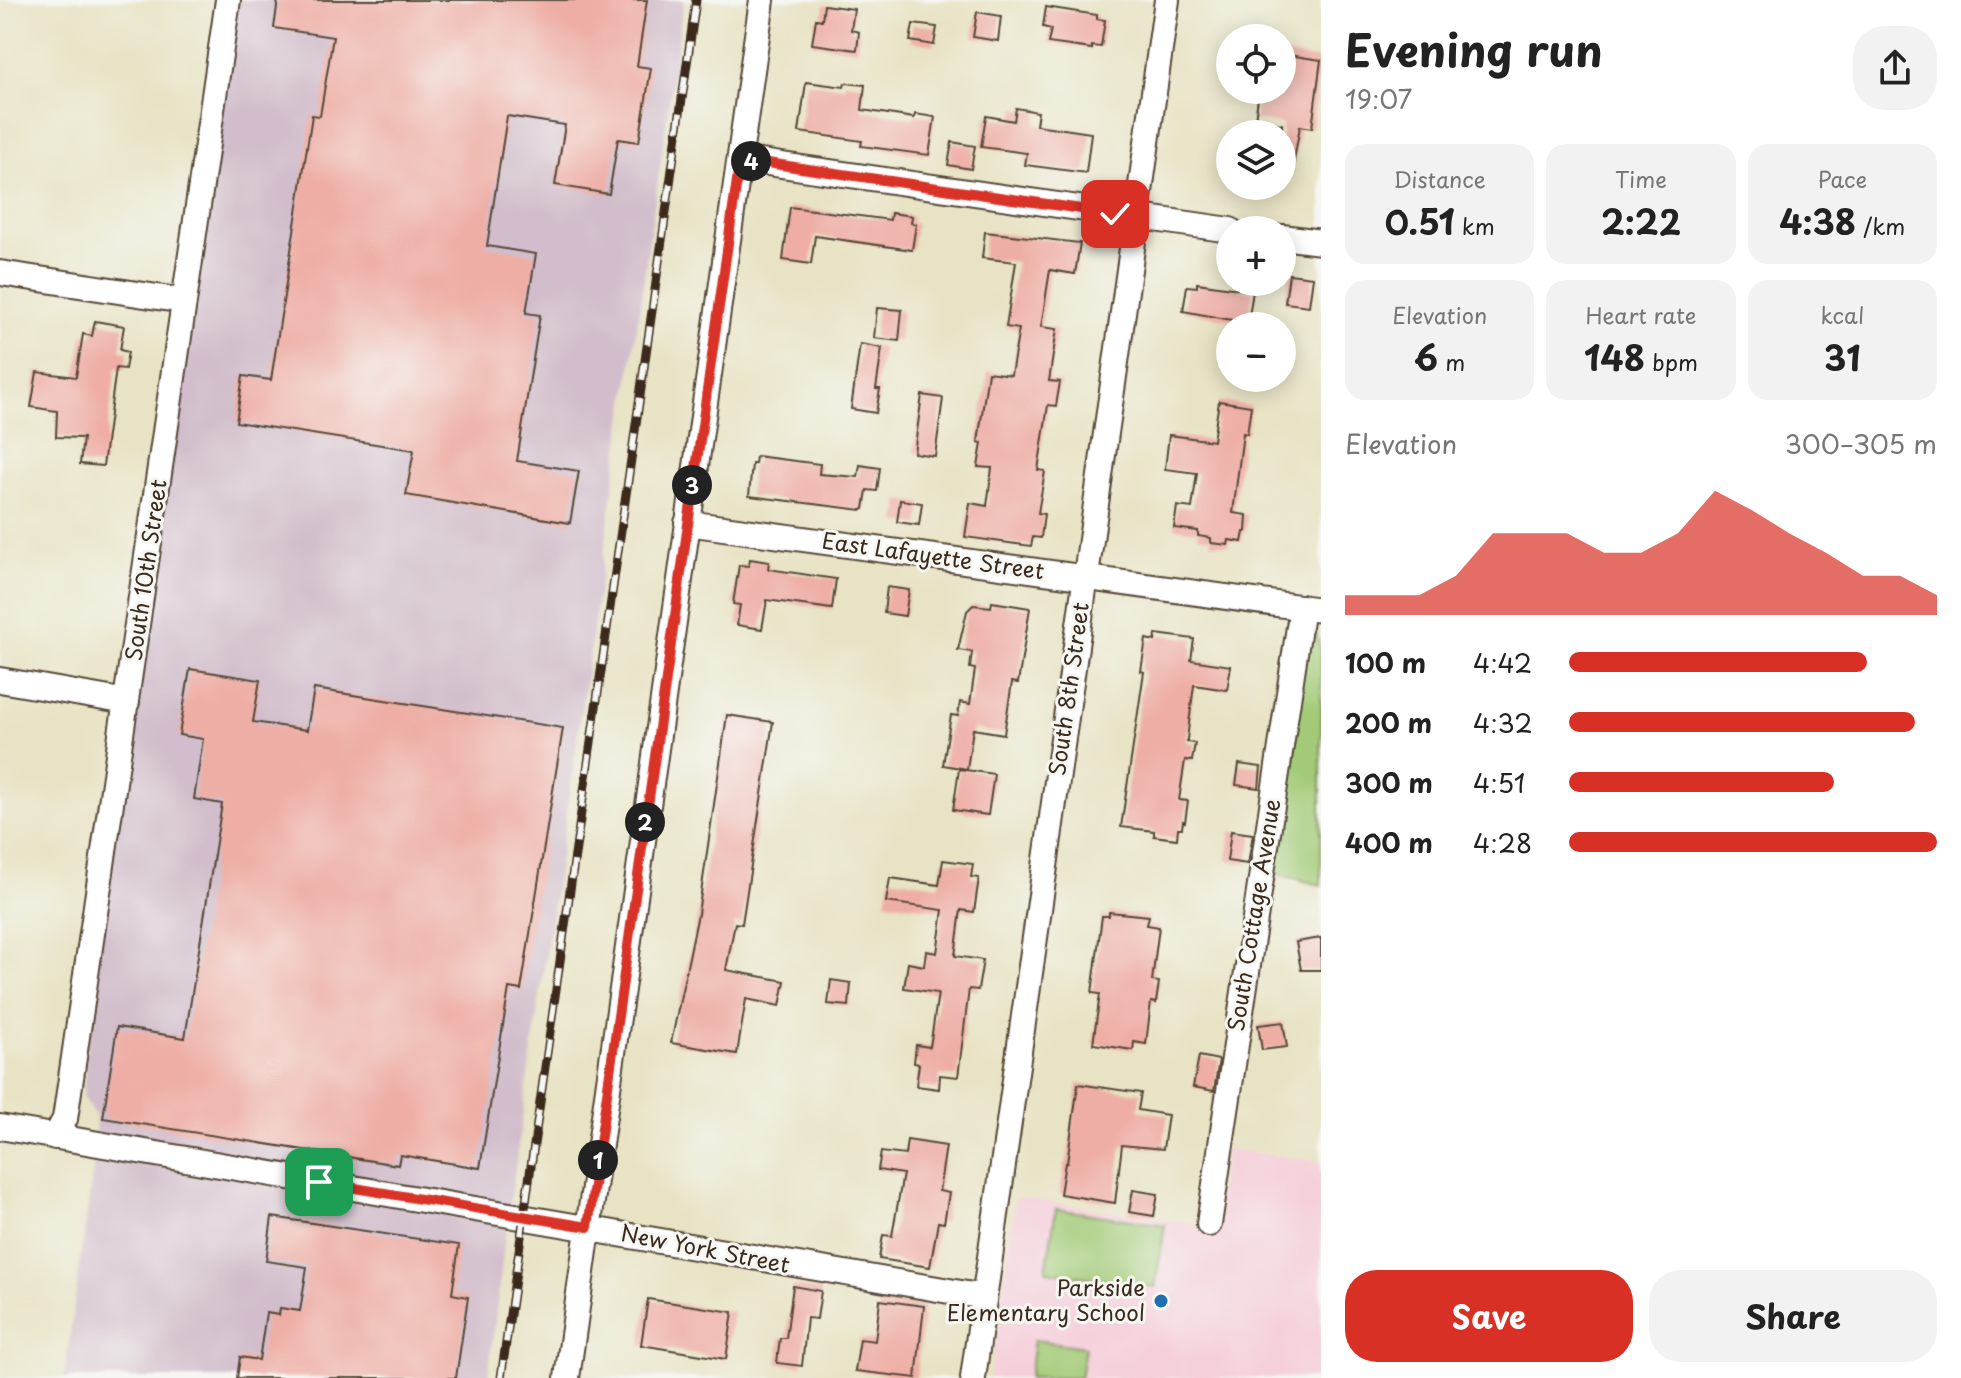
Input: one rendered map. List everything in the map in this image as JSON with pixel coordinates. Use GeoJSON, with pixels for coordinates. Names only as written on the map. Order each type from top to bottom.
{"type":"FeatureCollection","features":[{"type":"Feature","properties":{"kind":"street","name":"South 10th Street"},"geometry":{"type":"LineString","coordinates":[[55,1137],[65,1119],[228,0]]}},
{"type":"Feature","properties":{"kind":"street"},"geometry":{"type":"LineString","coordinates":[[567,1378],[762,0]]}},
{"type":"Feature","properties":{"kind":"street","name":"South 8th Street"},"geometry":{"type":"LineString","coordinates":[[973,1378],[1167,0]]}},
{"type":"Feature","properties":{"kind":"street"},"geometry":{"type":"LineString","coordinates":[[740,159],[1216,228]]}},
{"type":"Feature","properties":{"kind":"street"},"geometry":{"type":"LineString","coordinates":[[1296,239],[1321,242]]}},
{"type":"Feature","properties":{"kind":"street"},"geometry":{"type":"LineString","coordinates":[[0,273],[184,301]]}},
{"type":"Feature","properties":{"kind":"street","name":"East Lafayette Street"},"geometry":{"type":"LineString","coordinates":[[687,523],[1312,608]]}},
{"type":"Feature","properties":{"kind":"street","name":"South Cottage Avenue"},"geometry":{"type":"LineString","coordinates":[[1209,1224],[1312,608]]}},
{"type":"Feature","properties":{"kind":"street"},"geometry":{"type":"LineString","coordinates":[[0,680],[127,702]]}},
{"type":"Feature","properties":{"kind":"street","name":"New York Street"},"geometry":{"type":"LineString","coordinates":[[0,1127],[984,1297]]}},
{"type":"Feature","properties":{"kind":"shaded area"},"geometry":{"type":"Polygon","coordinates":[[[228,0],[684,0],[506,1230],[488,1378],[64,1378],[94,1162],[96,1117],[83,1096],[98,892],[228,0]]]}},
{"type":"Feature","properties":{"kind":"shaded area","name":"Parkside Elementary School"},"geometry":{"type":"Polygon","coordinates":[[[1226,1149],[1321,1162],[1321,1378],[990,1378],[1016,1197],[1197,1224],[1219,1194],[1226,1149]]]}},
{"type":"Feature","properties":{"kind":"green space"},"geometry":{"type":"Polygon","coordinates":[[[1306,632],[1317,633],[1321,653],[1321,885],[1266,871],[1306,632]]]}},
{"type":"Feature","properties":{"kind":"green space"},"geometry":{"type":"Polygon","coordinates":[[[1056,1209],[1165,1225],[1155,1287],[1046,1271],[1056,1209]]]}},
{"type":"Feature","properties":{"kind":"green space"},"geometry":{"type":"Polygon","coordinates":[[[1034,1340],[1085,1347],[1080,1378],[1029,1378],[1034,1340]]]}},
{"type":"Feature","properties":{"kind":"building"},"geometry":{"type":"Polygon","coordinates":[[[278,0],[647,0],[637,66],[651,68],[639,142],[618,139],[609,194],[555,185],[565,125],[507,116],[487,246],[536,254],[526,313],[540,315],[517,461],[579,471],[570,523],[406,495],[414,450],[236,422],[243,376],[271,380],[312,115],[320,116],[333,37],[274,28],[278,0]]]}},
{"type":"Feature","properties":{"kind":"building"},"geometry":{"type":"Polygon","coordinates":[[[824,5],[854,9],[851,30],[859,32],[857,50],[812,44],[816,19],[822,20],[824,5]]]}},
{"type":"Feature","properties":{"kind":"building"},"geometry":{"type":"Polygon","coordinates":[[[1046,7],[1097,15],[1097,19],[1105,20],[1101,47],[1092,46],[1092,49],[1048,43],[1051,29],[1043,27],[1046,7]]]}},
{"type":"Feature","properties":{"kind":"building"},"geometry":{"type":"Polygon","coordinates":[[[977,12],[1001,16],[998,41],[973,37],[977,12]]]}},
{"type":"Feature","properties":{"kind":"building"},"geometry":{"type":"Polygon","coordinates":[[[913,24],[937,27],[934,45],[910,41],[913,24]]]}},
{"type":"Feature","properties":{"kind":"building"},"geometry":{"type":"Polygon","coordinates":[[[1296,56],[1321,60],[1312,128],[1300,126],[1296,149],[1296,120],[1255,120],[1257,104],[1296,104],[1296,56]]]}},
{"type":"Feature","properties":{"kind":"building"},"geometry":{"type":"Polygon","coordinates":[[[806,82],[844,87],[845,83],[865,85],[862,110],[914,118],[915,114],[935,117],[929,155],[861,146],[862,141],[799,132],[806,82]]]}},
{"type":"Feature","properties":{"kind":"building"},"geometry":{"type":"Polygon","coordinates":[[[1016,108],[1038,112],[1036,125],[1091,133],[1086,173],[1025,165],[1027,153],[981,147],[986,116],[1014,121],[1016,108]]]}},
{"type":"Feature","properties":{"kind":"building"},"geometry":{"type":"Polygon","coordinates":[[[952,142],[975,146],[971,169],[948,165],[952,142]]]}},
{"type":"Feature","properties":{"kind":"building"},"geometry":{"type":"Polygon","coordinates":[[[790,207],[890,220],[891,213],[912,216],[911,223],[916,224],[912,250],[815,236],[811,264],[783,260],[790,207]]]}},
{"type":"Feature","properties":{"kind":"building"},"geometry":{"type":"Polygon","coordinates":[[[985,232],[1080,243],[1075,274],[1050,270],[1041,327],[1057,329],[1049,381],[1060,382],[1056,406],[1048,405],[1038,470],[1045,471],[1038,513],[1044,514],[1041,538],[1033,537],[1031,546],[965,537],[970,503],[987,506],[992,468],[978,467],[982,443],[978,442],[988,372],[1011,375],[1019,329],[1006,327],[1016,262],[982,258],[985,232]]]}},
{"type":"Feature","properties":{"kind":"building"},"geometry":{"type":"Polygon","coordinates":[[[1296,275],[1313,277],[1309,306],[1285,303],[1286,296],[1296,296],[1296,275]]]}},
{"type":"Feature","properties":{"kind":"building"},"geometry":{"type":"Polygon","coordinates":[[[1197,283],[1216,286],[1216,296],[1252,296],[1250,312],[1216,312],[1216,317],[1183,311],[1187,286],[1197,287],[1197,283]]]}},
{"type":"Feature","properties":{"kind":"building"},"geometry":{"type":"Polygon","coordinates":[[[877,308],[902,310],[899,341],[874,338],[877,308]]]}},
{"type":"Feature","properties":{"kind":"building"},"geometry":{"type":"Polygon","coordinates":[[[95,321],[124,326],[120,350],[128,352],[125,369],[116,368],[103,466],[80,464],[83,438],[56,437],[57,411],[31,407],[37,372],[76,377],[83,334],[92,336],[95,321]]]}},
{"type":"Feature","properties":{"kind":"building"},"geometry":{"type":"Polygon","coordinates":[[[860,344],[882,348],[876,413],[851,409],[860,344]]]}},
{"type":"Feature","properties":{"kind":"building"},"geometry":{"type":"Polygon","coordinates":[[[922,395],[943,398],[935,456],[914,453],[922,395]]]}},
{"type":"Feature","properties":{"kind":"building"},"geometry":{"type":"Polygon","coordinates":[[[1219,401],[1251,406],[1247,434],[1243,433],[1233,513],[1247,515],[1246,532],[1242,542],[1229,540],[1228,545],[1211,543],[1211,538],[1198,536],[1198,531],[1174,528],[1177,506],[1192,508],[1197,473],[1165,469],[1169,435],[1213,441],[1219,401]]]}},
{"type":"Feature","properties":{"kind":"building"},"geometry":{"type":"Polygon","coordinates":[[[756,456],[820,464],[819,474],[858,477],[860,465],[880,468],[877,491],[867,490],[862,510],[749,496],[752,464],[755,464],[756,456]]]}},
{"type":"Feature","properties":{"kind":"building"},"geometry":{"type":"Polygon","coordinates":[[[900,500],[922,503],[919,525],[897,522],[900,500]]]}},
{"type":"Feature","properties":{"kind":"building"},"geometry":{"type":"Polygon","coordinates":[[[750,559],[769,562],[768,569],[836,579],[832,609],[767,600],[762,629],[737,625],[740,605],[733,604],[739,565],[749,566],[750,559]]]}},
{"type":"Feature","properties":{"kind":"building"},"geometry":{"type":"Polygon","coordinates":[[[887,587],[909,590],[905,616],[884,613],[887,587]]]}},
{"type":"Feature","properties":{"kind":"building"},"geometry":{"type":"Polygon","coordinates":[[[992,602],[1030,608],[1018,683],[1012,682],[1004,734],[973,729],[967,769],[943,765],[951,715],[958,716],[960,702],[970,704],[975,669],[970,668],[972,652],[958,650],[967,611],[973,605],[991,607],[992,602]]]}},
{"type":"Feature","properties":{"kind":"building"},"geometry":{"type":"Polygon","coordinates":[[[1156,634],[1194,639],[1191,660],[1231,666],[1227,690],[1194,685],[1187,742],[1195,743],[1192,761],[1185,760],[1179,800],[1188,801],[1185,822],[1182,828],[1178,828],[1177,839],[1154,836],[1154,831],[1121,827],[1146,639],[1155,641],[1156,634]]]}},
{"type":"Feature","properties":{"kind":"building"},"geometry":{"type":"Polygon","coordinates":[[[190,669],[260,680],[253,722],[307,730],[314,689],[563,728],[521,990],[509,988],[480,1168],[400,1155],[398,1165],[103,1118],[117,1027],[185,1038],[222,804],[194,799],[203,739],[179,735],[190,669]]]}},
{"type":"Feature","properties":{"kind":"building"},"geometry":{"type":"Polygon","coordinates":[[[727,715],[773,722],[742,924],[735,923],[726,970],[785,981],[780,1006],[746,999],[737,1054],[671,1043],[698,914],[727,715]]]}},
{"type":"Feature","properties":{"kind":"building"},"geometry":{"type":"Polygon","coordinates":[[[1239,764],[1261,767],[1259,788],[1236,785],[1239,764]]]}},
{"type":"Feature","properties":{"kind":"building"},"geometry":{"type":"Polygon","coordinates":[[[959,769],[994,774],[988,815],[953,810],[959,769]]]}},
{"type":"Feature","properties":{"kind":"building"},"geometry":{"type":"Polygon","coordinates":[[[1231,831],[1253,834],[1248,864],[1227,861],[1231,831]]]}},
{"type":"Feature","properties":{"kind":"building"},"geometry":{"type":"Polygon","coordinates":[[[943,860],[973,864],[971,877],[979,878],[974,912],[961,910],[955,956],[983,960],[978,990],[969,989],[958,1077],[940,1075],[939,1089],[916,1086],[919,1064],[914,1063],[916,1045],[930,1047],[938,993],[904,988],[908,963],[924,966],[926,951],[937,953],[943,910],[886,902],[890,878],[939,885],[943,860]]]}},
{"type":"Feature","properties":{"kind":"building"},"geometry":{"type":"Polygon","coordinates":[[[1109,912],[1149,916],[1147,925],[1159,927],[1152,981],[1159,982],[1156,1003],[1151,1002],[1146,1044],[1134,1042],[1133,1050],[1093,1044],[1100,994],[1092,993],[1102,916],[1109,916],[1109,912]]]}},
{"type":"Feature","properties":{"kind":"building"},"geometry":{"type":"Polygon","coordinates":[[[1321,938],[1321,970],[1301,970],[1296,942],[1321,938]]]}},
{"type":"Feature","properties":{"kind":"building"},"geometry":{"type":"Polygon","coordinates":[[[831,980],[851,983],[849,1006],[828,1004],[831,980]]]}},
{"type":"Feature","properties":{"kind":"building"},"geometry":{"type":"Polygon","coordinates":[[[1283,1022],[1287,1047],[1262,1050],[1258,1025],[1283,1022]]]}},
{"type":"Feature","properties":{"kind":"building"},"geometry":{"type":"Polygon","coordinates":[[[1199,1056],[1219,1060],[1214,1091],[1193,1087],[1199,1056]]]}},
{"type":"Feature","properties":{"kind":"building"},"geometry":{"type":"Polygon","coordinates":[[[1078,1084],[1141,1093],[1138,1110],[1168,1115],[1163,1149],[1122,1145],[1115,1203],[1060,1194],[1078,1084]]]}},
{"type":"Feature","properties":{"kind":"building"},"geometry":{"type":"Polygon","coordinates":[[[907,1140],[946,1146],[939,1191],[949,1193],[944,1223],[938,1222],[930,1267],[879,1259],[883,1235],[892,1236],[903,1174],[878,1170],[881,1152],[905,1155],[907,1140]]]}},
{"type":"Feature","properties":{"kind":"building"},"geometry":{"type":"Polygon","coordinates":[[[1133,1190],[1158,1194],[1154,1216],[1129,1212],[1133,1190]]]}},
{"type":"Feature","properties":{"kind":"building"},"geometry":{"type":"Polygon","coordinates":[[[272,1217],[459,1245],[452,1294],[468,1297],[456,1378],[237,1378],[240,1357],[259,1360],[266,1313],[279,1315],[280,1308],[300,1311],[307,1267],[266,1261],[272,1217]]]}},
{"type":"Feature","properties":{"kind":"building"},"geometry":{"type":"Polygon","coordinates":[[[793,1286],[821,1291],[817,1319],[807,1318],[802,1366],[777,1363],[780,1338],[786,1338],[793,1286]]]}},
{"type":"Feature","properties":{"kind":"building"},"geometry":{"type":"Polygon","coordinates":[[[648,1299],[733,1312],[726,1359],[641,1345],[648,1299]]]}},
{"type":"Feature","properties":{"kind":"building"},"geometry":{"type":"Polygon","coordinates":[[[880,1300],[924,1306],[916,1378],[855,1371],[860,1339],[875,1341],[880,1300]]]}},
{"type":"Feature","properties":{"kind":"railway"},"geometry":{"type":"LineString","coordinates":[[501,1378],[696,0]]}},
{"type":"Feature","properties":{"kind":"place","name":"Parkside Elementary School"},"geometry":{"type":"Point","coordinates":[1161,1301]}},
{"type":"Feature","properties":{"kind":"route"},"geometry":{"type":"LineString","coordinates":[[319,1182],[588,1227],[740,159],[1115,214]]}}]}
